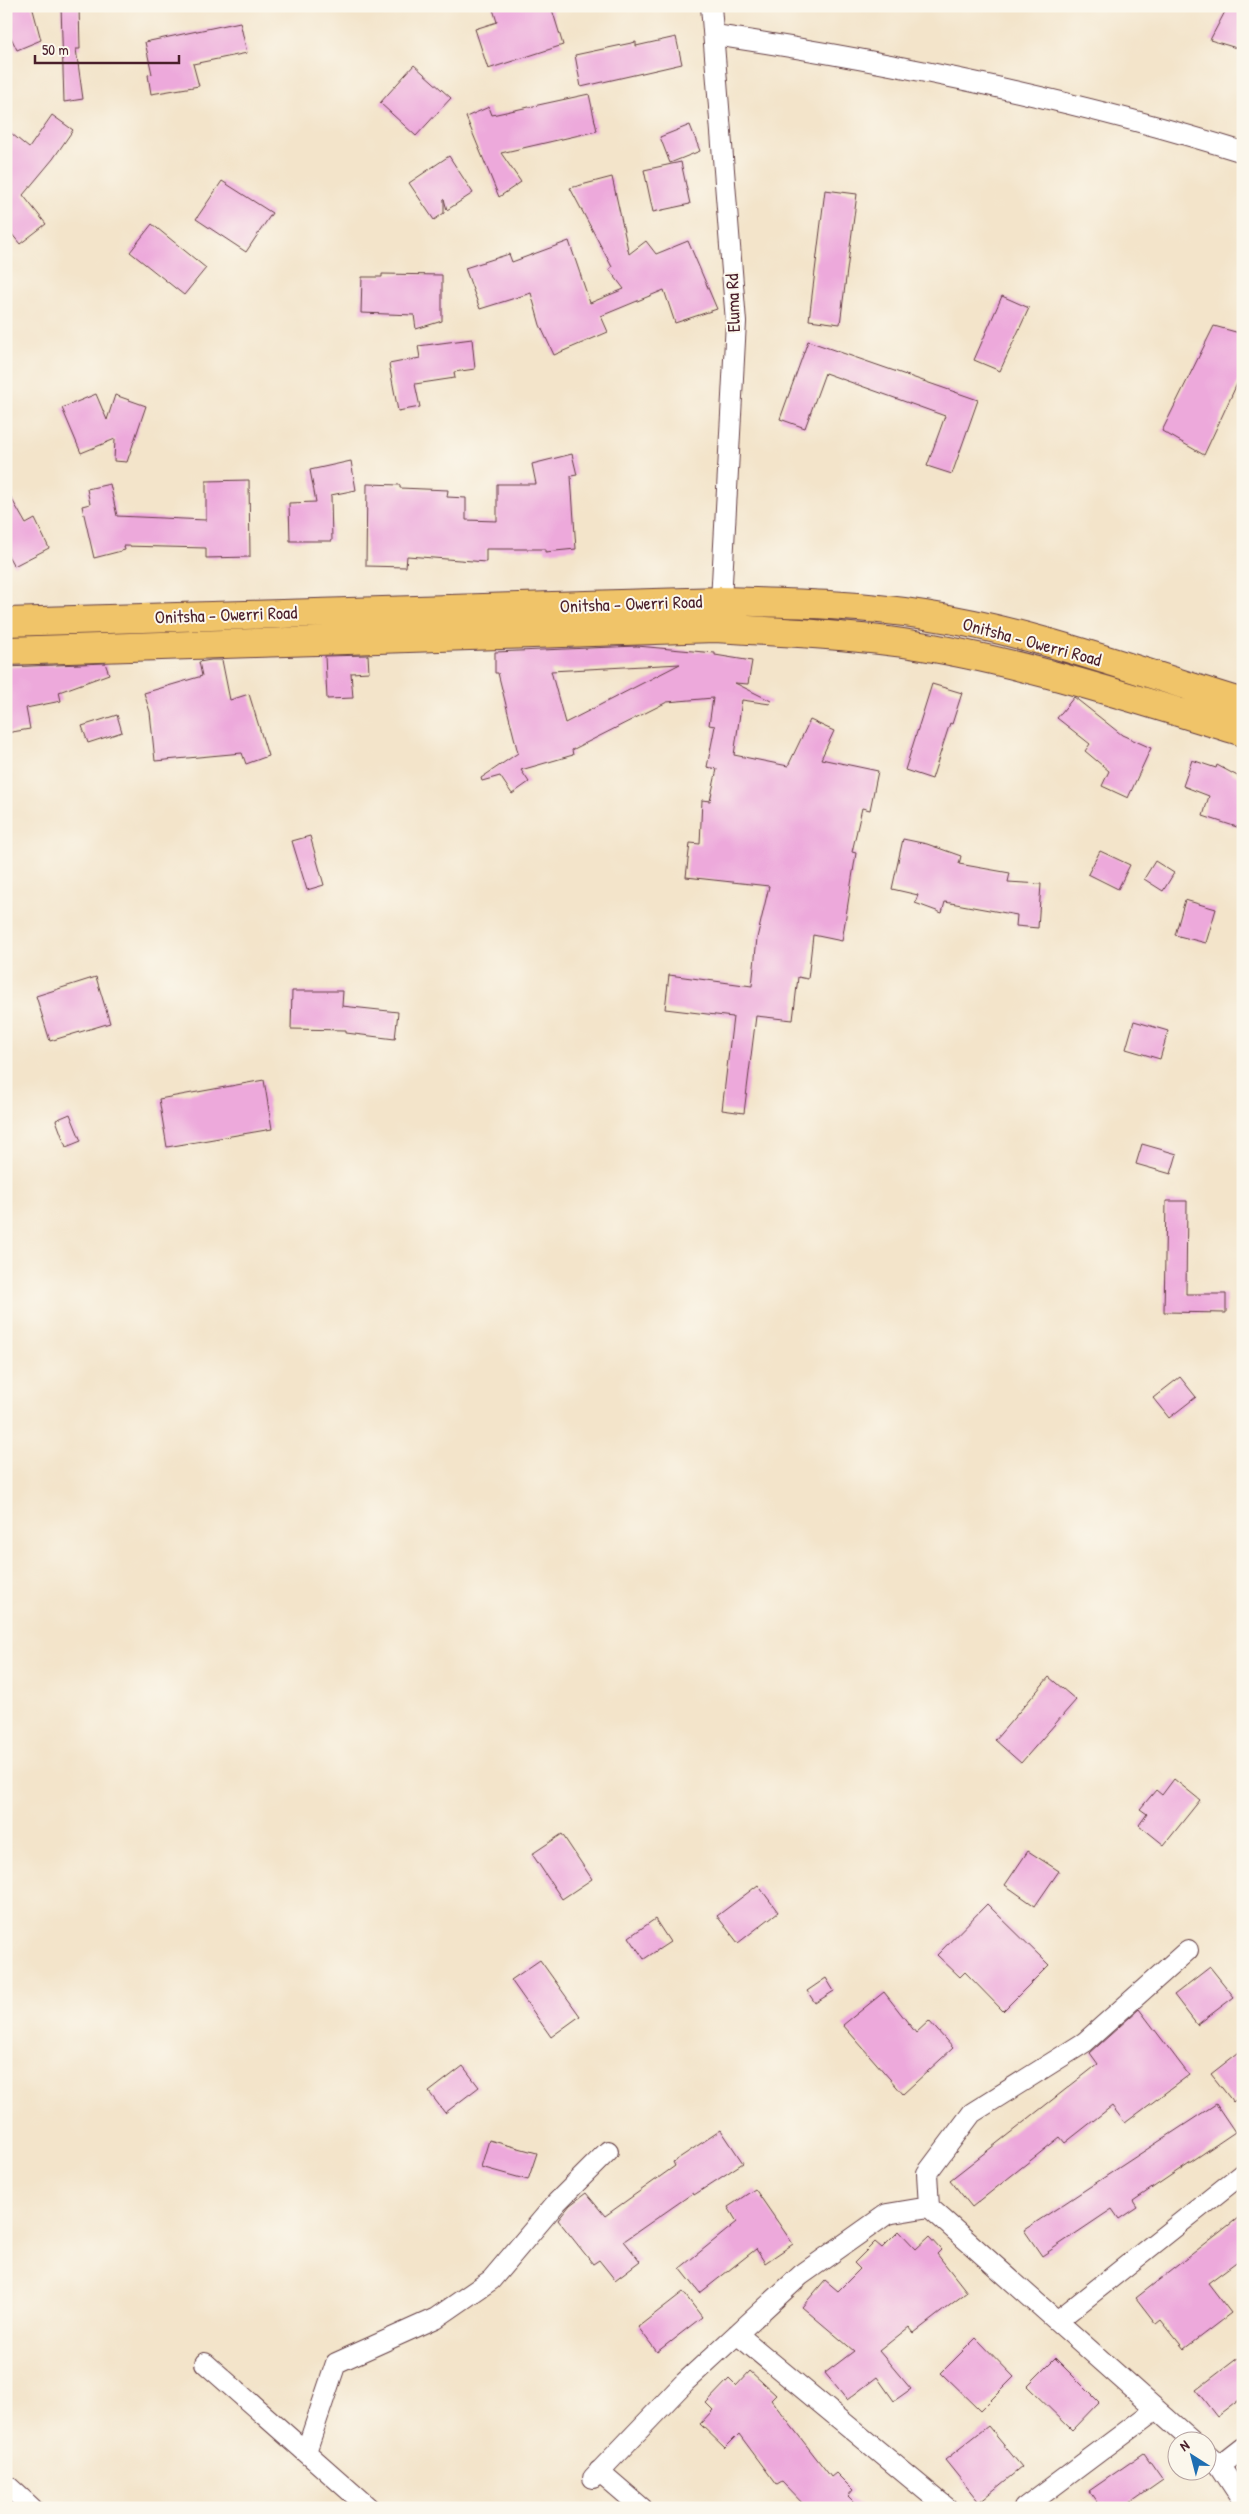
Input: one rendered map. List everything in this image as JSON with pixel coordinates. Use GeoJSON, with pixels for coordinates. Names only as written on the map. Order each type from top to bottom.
{"type":"FeatureCollection","features":[{"type":"Feature","properties":{"kind":"highway","name":"Onitsha - Owerri Road"},"geometry":{"type":"LineString","coordinates":[[6,622],[721,601],[830,605],[926,615],[1034,639],[1243,703]]}},
{"type":"Feature","properties":{"kind":"highway","name":"Onitsha - Owerri Road"},"geometry":{"type":"LineString","coordinates":[[6,650],[715,628],[819,634],[904,643],[1022,668],[1243,732]]}},
{"type":"Feature","properties":{"kind":"street","name":"Eluma Rd"},"geometry":{"type":"LineString","coordinates":[[711,6],[715,35],[736,322],[721,601]]}},
{"type":"Feature","properties":{"kind":"street"},"geometry":{"type":"LineString","coordinates":[[715,35],[827,52],[1014,89],[1243,152]]}},
{"type":"Feature","properties":{"kind":"street"},"geometry":{"type":"LineString","coordinates":[[1182,2432],[929,2207],[927,2173],[972,2113],[1085,2042],[1188,1950]]}},
{"type":"Feature","properties":{"kind":"street"},"geometry":{"type":"LineString","coordinates":[[306,2452],[336,2363],[436,2318],[491,2280],[557,2202],[608,2151]]}},
{"type":"Feature","properties":{"kind":"street"},"geometry":{"type":"LineString","coordinates":[[1057,2321],[1243,2172]]}},
{"type":"Feature","properties":{"kind":"street"},"geometry":{"type":"LineString","coordinates":[[642,2508],[596,2474],[685,2382],[801,2276],[887,2214],[929,2207]]}},
{"type":"Feature","properties":{"kind":"street"},"geometry":{"type":"LineString","coordinates":[[737,2334],[947,2508]]}},
{"type":"Feature","properties":{"kind":"street"},"geometry":{"type":"LineString","coordinates":[[205,2363],[369,2508]]}},
{"type":"Feature","properties":{"kind":"street"},"geometry":{"type":"LineString","coordinates":[[1024,2508],[1156,2409]]}},
{"type":"Feature","properties":{"kind":"street"},"geometry":{"type":"LineString","coordinates":[[1216,2459],[1243,2448]]}},
{"type":"Feature","properties":{"kind":"street"},"geometry":{"type":"LineString","coordinates":[[1216,2464],[1243,2501]]}},
{"type":"Feature","properties":{"kind":"street"},"geometry":{"type":"LineString","coordinates":[[8,2486],[32,2508]]}},
{"type":"Feature","properties":{"kind":"building"},"geometry":{"type":"Polygon","coordinates":[[[6,6],[32,6],[41,40],[17,50],[6,27],[6,6]]]}},
{"type":"Feature","properties":{"kind":"building"},"geometry":{"type":"Polygon","coordinates":[[[61,6],[79,6],[80,49],[76,49],[83,99],[64,102],[61,6]]]}},
{"type":"Feature","properties":{"kind":"building"},"geometry":{"type":"Polygon","coordinates":[[[492,6],[551,6],[563,45],[488,69],[475,29],[497,22],[492,6]]]}},
{"type":"Feature","properties":{"kind":"building"},"geometry":{"type":"Polygon","coordinates":[[[1228,6],[1243,6],[1243,50],[1210,40],[1228,6]]]}},
{"type":"Feature","properties":{"kind":"building"},"geometry":{"type":"Polygon","coordinates":[[[240,22],[247,53],[193,64],[199,86],[151,94],[148,75],[152,74],[145,42],[240,22]]]}},
{"type":"Feature","properties":{"kind":"building"},"geometry":{"type":"Polygon","coordinates":[[[676,37],[682,64],[581,87],[575,55],[636,42],[636,46],[676,37]]]}},
{"type":"Feature","properties":{"kind":"building"},"geometry":{"type":"Polygon","coordinates":[[[414,65],[451,98],[416,136],[380,103],[414,65]]]}},
{"type":"Feature","properties":{"kind":"building"},"geometry":{"type":"Polygon","coordinates":[[[589,94],[597,131],[501,153],[521,182],[499,197],[466,117],[489,107],[492,115],[589,94]]]}},
{"type":"Feature","properties":{"kind":"building"},"geometry":{"type":"Polygon","coordinates":[[[52,115],[73,130],[53,159],[23,195],[46,224],[20,244],[6,227],[6,129],[29,148],[52,115]]]}},
{"type":"Feature","properties":{"kind":"building"},"geometry":{"type":"Polygon","coordinates":[[[690,125],[700,151],[670,163],[660,137],[690,125]]]}},
{"type":"Feature","properties":{"kind":"building"},"geometry":{"type":"Polygon","coordinates":[[[449,156],[473,193],[447,210],[444,199],[444,213],[434,220],[409,183],[449,156]]]}},
{"type":"Feature","properties":{"kind":"building"},"geometry":{"type":"Polygon","coordinates":[[[681,162],[690,204],[653,212],[644,170],[681,162]]]}},
{"type":"Feature","properties":{"kind":"building"},"geometry":{"type":"Polygon","coordinates":[[[612,177],[629,254],[646,241],[656,254],[688,241],[717,309],[675,323],[664,290],[601,316],[608,332],[554,355],[540,325],[531,293],[480,309],[465,268],[509,254],[512,262],[569,241],[590,303],[624,289],[609,269],[612,267],[570,188],[612,177]]]}},
{"type":"Feature","properties":{"kind":"building"},"geometry":{"type":"Polygon","coordinates":[[[222,181],[272,213],[246,252],[196,219],[222,181]]]}},
{"type":"Feature","properties":{"kind":"building"},"geometry":{"type":"Polygon","coordinates":[[[825,190],[857,194],[840,324],[809,320],[825,190]]]}},
{"type":"Feature","properties":{"kind":"building"},"geometry":{"type":"Polygon","coordinates":[[[152,224],[206,268],[184,295],[130,252],[152,224]]]}},
{"type":"Feature","properties":{"kind":"building"},"geometry":{"type":"Polygon","coordinates":[[[382,274],[442,275],[442,321],[416,329],[414,315],[361,313],[362,277],[382,277],[382,274]]]}},
{"type":"Feature","properties":{"kind":"building"},"geometry":{"type":"Polygon","coordinates":[[[1002,296],[1029,308],[1000,371],[974,360],[1002,296]]]}},
{"type":"Feature","properties":{"kind":"building"},"geometry":{"type":"Polygon","coordinates":[[[1214,326],[1243,334],[1243,371],[1204,455],[1162,431],[1214,326]]]}},
{"type":"Feature","properties":{"kind":"building"},"geometry":{"type":"Polygon","coordinates":[[[472,339],[475,369],[454,372],[455,378],[415,384],[420,407],[398,411],[389,364],[420,358],[418,346],[472,339]]]}},
{"type":"Feature","properties":{"kind":"building"},"geometry":{"type":"Polygon","coordinates":[[[808,341],[978,400],[952,474],[927,466],[945,416],[825,373],[805,428],[780,419],[808,341]]]}},
{"type":"Feature","properties":{"kind":"building"},"geometry":{"type":"Polygon","coordinates":[[[96,394],[107,420],[115,395],[146,406],[127,462],[114,461],[115,439],[81,453],[62,408],[96,394]]]}},
{"type":"Feature","properties":{"kind":"building"},"geometry":{"type":"Polygon","coordinates":[[[572,454],[577,475],[571,476],[576,549],[545,552],[545,549],[486,549],[486,562],[407,556],[406,567],[366,566],[367,484],[400,485],[400,488],[448,490],[447,497],[466,498],[466,520],[497,521],[497,484],[536,484],[532,464],[572,454]]]}},
{"type":"Feature","properties":{"kind":"building"},"geometry":{"type":"Polygon","coordinates":[[[351,461],[356,490],[331,495],[332,541],[290,541],[289,503],[316,502],[310,470],[351,461]]]}},
{"type":"Feature","properties":{"kind":"building"},"geometry":{"type":"Polygon","coordinates":[[[249,480],[250,557],[206,558],[206,548],[124,546],[125,550],[94,558],[82,506],[90,504],[87,489],[110,484],[117,516],[206,520],[206,481],[249,480]]]}},
{"type":"Feature","properties":{"kind":"building"},"geometry":{"type":"Polygon","coordinates":[[[6,489],[26,524],[35,519],[49,548],[14,566],[6,552],[6,489]]]}},
{"type":"Feature","properties":{"kind":"building"},"geometry":{"type":"Polygon","coordinates":[[[637,646],[715,653],[715,655],[752,661],[748,684],[735,683],[771,701],[770,704],[742,700],[734,755],[788,766],[810,720],[834,731],[821,759],[878,771],[870,810],[862,808],[852,852],[856,853],[842,941],[813,935],[808,979],[798,977],[793,1020],[756,1016],[744,1113],[722,1110],[733,1017],[665,1009],[669,975],[752,986],[757,938],[769,886],[686,877],[690,843],[700,844],[702,800],[710,801],[717,769],[707,767],[715,726],[709,725],[713,698],[667,702],[572,750],[573,755],[521,770],[529,782],[512,794],[500,776],[482,781],[481,778],[518,753],[498,673],[495,673],[495,652],[637,646]],[[680,664],[551,671],[565,723],[680,664]]]}},
{"type":"Feature","properties":{"kind":"building"},"geometry":{"type":"Polygon","coordinates":[[[368,655],[369,672],[351,673],[353,698],[327,699],[325,656],[368,655]]]}},
{"type":"Feature","properties":{"kind":"building"},"geometry":{"type":"Polygon","coordinates":[[[222,660],[230,700],[249,694],[268,756],[246,764],[242,753],[155,761],[150,712],[144,693],[202,676],[199,662],[222,660]]]}},
{"type":"Feature","properties":{"kind":"building"},"geometry":{"type":"Polygon","coordinates":[[[105,663],[109,674],[59,692],[61,701],[26,708],[30,729],[6,733],[6,667],[105,663]]]}},
{"type":"Feature","properties":{"kind":"building"},"geometry":{"type":"Polygon","coordinates":[[[932,684],[962,693],[932,779],[905,770],[932,684]]]}},
{"type":"Feature","properties":{"kind":"building"},"geometry":{"type":"Polygon","coordinates":[[[1074,697],[1122,735],[1151,748],[1128,798],[1102,786],[1109,771],[1085,751],[1090,744],[1057,718],[1074,697]]]}},
{"type":"Feature","properties":{"kind":"building"},"geometry":{"type":"Polygon","coordinates":[[[117,715],[122,732],[88,743],[82,726],[117,715]]]}},
{"type":"Feature","properties":{"kind":"building"},"geometry":{"type":"Polygon","coordinates":[[[1192,760],[1216,768],[1217,765],[1243,779],[1243,829],[1203,816],[1209,796],[1183,786],[1192,760]]]}},
{"type":"Feature","properties":{"kind":"building"},"geometry":{"type":"Polygon","coordinates":[[[310,836],[324,885],[307,890],[292,841],[310,836]]]}},
{"type":"Feature","properties":{"kind":"building"},"geometry":{"type":"Polygon","coordinates":[[[903,839],[927,844],[961,856],[959,864],[1010,873],[1008,882],[1041,884],[1038,928],[1016,926],[1017,915],[945,902],[942,913],[915,903],[918,895],[892,889],[903,839]]]}},
{"type":"Feature","properties":{"kind":"building"},"geometry":{"type":"Polygon","coordinates":[[[1100,851],[1130,865],[1118,889],[1088,874],[1100,851]]]}},
{"type":"Feature","properties":{"kind":"building"},"geometry":{"type":"Polygon","coordinates":[[[1155,861],[1174,873],[1163,891],[1144,879],[1155,861]]]}},
{"type":"Feature","properties":{"kind":"building"},"geometry":{"type":"Polygon","coordinates":[[[1185,900],[1216,909],[1206,943],[1175,935],[1185,900]]]}},
{"type":"Feature","properties":{"kind":"building"},"geometry":{"type":"Polygon","coordinates":[[[96,977],[110,1023],[50,1041],[36,996],[96,977]]]}},
{"type":"Feature","properties":{"kind":"building"},"geometry":{"type":"Polygon","coordinates":[[[292,991],[343,991],[342,1006],[398,1012],[395,1039],[346,1033],[346,1030],[291,1029],[292,991]]]}},
{"type":"Feature","properties":{"kind":"building"},"geometry":{"type":"Polygon","coordinates":[[[1134,1021],[1168,1031],[1160,1059],[1126,1049],[1134,1021]]]}},
{"type":"Feature","properties":{"kind":"building"},"geometry":{"type":"Polygon","coordinates":[[[264,1080],[272,1129],[167,1147],[159,1099],[264,1080]]]}},
{"type":"Feature","properties":{"kind":"building"},"geometry":{"type":"Polygon","coordinates":[[[70,1114],[81,1141],[66,1147],[56,1120],[70,1114]]]}},
{"type":"Feature","properties":{"kind":"building"},"geometry":{"type":"Polygon","coordinates":[[[1142,1144],[1177,1154],[1171,1174],[1136,1164],[1142,1144]]]}},
{"type":"Feature","properties":{"kind":"building"},"geometry":{"type":"Polygon","coordinates":[[[1166,1201],[1187,1201],[1186,1294],[1226,1294],[1226,1313],[1164,1312],[1166,1201]]]}},
{"type":"Feature","properties":{"kind":"building"},"geometry":{"type":"Polygon","coordinates":[[[1180,1377],[1196,1397],[1169,1418],[1153,1398],[1180,1377]]]}},
{"type":"Feature","properties":{"kind":"building"},"geometry":{"type":"Polygon","coordinates":[[[1049,1677],[1076,1700],[1021,1763],[995,1740],[1049,1677]]]}},
{"type":"Feature","properties":{"kind":"building"},"geometry":{"type":"Polygon","coordinates":[[[1174,1779],[1200,1800],[1164,1845],[1139,1825],[1147,1814],[1140,1809],[1156,1790],[1162,1795],[1174,1779]]]}},
{"type":"Feature","properties":{"kind":"building"},"geometry":{"type":"Polygon","coordinates":[[[562,1834],[592,1879],[562,1899],[532,1854],[562,1834]]]}},
{"type":"Feature","properties":{"kind":"building"},"geometry":{"type":"Polygon","coordinates":[[[1028,1851],[1059,1871],[1035,1906],[1005,1885],[1028,1851]]]}},
{"type":"Feature","properties":{"kind":"building"},"geometry":{"type":"Polygon","coordinates":[[[758,1885],[778,1912],[738,1943],[717,1916],[758,1885]]]}},
{"type":"Feature","properties":{"kind":"building"},"geometry":{"type":"Polygon","coordinates":[[[987,1904],[1049,1965],[1003,2011],[965,1972],[960,1977],[937,1955],[987,1904]]]}},
{"type":"Feature","properties":{"kind":"building"},"geometry":{"type":"Polygon","coordinates":[[[655,1919],[670,1942],[644,1959],[629,1937],[655,1919]]]}},
{"type":"Feature","properties":{"kind":"building"},"geometry":{"type":"Polygon","coordinates":[[[540,1960],[580,2016],[551,2037],[511,1980],[540,1960]]]}},
{"type":"Feature","properties":{"kind":"building"},"geometry":{"type":"Polygon","coordinates":[[[1210,1967],[1234,1997],[1197,2025],[1174,1995],[1210,1967]]]}},
{"type":"Feature","properties":{"kind":"building"},"geometry":{"type":"Polygon","coordinates":[[[826,1978],[834,1991],[815,2003],[807,1991],[826,1978]]]}},
{"type":"Feature","properties":{"kind":"building"},"geometry":{"type":"Polygon","coordinates":[[[884,1992],[916,2033],[929,2021],[953,2048],[903,2094],[843,2025],[884,1992]]]}},
{"type":"Feature","properties":{"kind":"building"},"geometry":{"type":"Polygon","coordinates":[[[1139,2009],[1189,2075],[1125,2123],[1112,2106],[1065,2143],[1060,2137],[972,2207],[950,2180],[1098,2064],[1090,2053],[1139,2009]]]}},
{"type":"Feature","properties":{"kind":"building"},"geometry":{"type":"Polygon","coordinates":[[[1243,2049],[1243,2094],[1233,2102],[1211,2074],[1243,2049]]]}},
{"type":"Feature","properties":{"kind":"building"},"geometry":{"type":"Polygon","coordinates":[[[463,2066],[479,2087],[445,2113],[429,2092],[463,2066]]]}},
{"type":"Feature","properties":{"kind":"building"},"geometry":{"type":"Polygon","coordinates":[[[1216,2104],[1235,2132],[1133,2201],[1137,2207],[1119,2219],[1112,2209],[1042,2256],[1024,2230],[1216,2104]]]}},
{"type":"Feature","properties":{"kind":"building"},"geometry":{"type":"Polygon","coordinates":[[[721,2130],[743,2163],[694,2195],[693,2193],[624,2241],[640,2261],[615,2280],[599,2260],[593,2264],[558,2220],[570,2205],[586,2193],[605,2216],[675,2166],[673,2162],[721,2130]]]}},
{"type":"Feature","properties":{"kind":"building"},"geometry":{"type":"Polygon","coordinates":[[[489,2140],[537,2153],[528,2180],[481,2167],[489,2140]]]}},
{"type":"Feature","properties":{"kind":"building"},"geometry":{"type":"Polygon","coordinates":[[[755,2189],[793,2244],[765,2263],[756,2249],[700,2293],[680,2268],[737,2222],[728,2207],[755,2189]]]}},
{"type":"Feature","properties":{"kind":"building"},"geometry":{"type":"Polygon","coordinates":[[[1243,2214],[1243,2257],[1208,2283],[1231,2313],[1184,2349],[1161,2320],[1156,2324],[1136,2298],[1243,2214]]]}},
{"type":"Feature","properties":{"kind":"building"},"geometry":{"type":"Polygon","coordinates":[[[899,2231],[916,2249],[929,2237],[941,2250],[937,2254],[967,2292],[914,2333],[909,2327],[879,2351],[911,2389],[894,2401],[877,2377],[847,2400],[825,2373],[854,2351],[802,2307],[825,2280],[838,2291],[860,2269],[854,2263],[875,2242],[882,2248],[899,2231]]]}},
{"type":"Feature","properties":{"kind":"building"},"geometry":{"type":"Polygon","coordinates":[[[683,2292],[702,2317],[657,2352],[638,2327],[683,2292]]]}},
{"type":"Feature","properties":{"kind":"building"},"geometry":{"type":"Polygon","coordinates":[[[976,2338],[1014,2377],[980,2411],[941,2373],[976,2338]]]}},
{"type":"Feature","properties":{"kind":"building"},"geometry":{"type":"Polygon","coordinates":[[[1243,2354],[1243,2397],[1217,2417],[1196,2390],[1243,2354]]]}},
{"type":"Feature","properties":{"kind":"building"},"geometry":{"type":"Polygon","coordinates":[[[1055,2358],[1099,2402],[1072,2430],[1027,2386],[1055,2358]]]}},
{"type":"Feature","properties":{"kind":"building"},"geometry":{"type":"Polygon","coordinates":[[[750,2371],[776,2395],[771,2400],[831,2477],[836,2473],[853,2490],[848,2496],[860,2508],[807,2508],[782,2482],[777,2485],[739,2434],[725,2448],[700,2424],[713,2410],[706,2403],[729,2379],[736,2386],[750,2371]]]}},
{"type":"Feature","properties":{"kind":"building"},"geometry":{"type":"Polygon","coordinates":[[[988,2426],[1022,2467],[979,2502],[945,2460],[988,2426]]]}},
{"type":"Feature","properties":{"kind":"building"},"geometry":{"type":"Polygon","coordinates":[[[1144,2453],[1163,2480],[1123,2508],[1101,2508],[1089,2491],[1144,2453]]]}}]}
